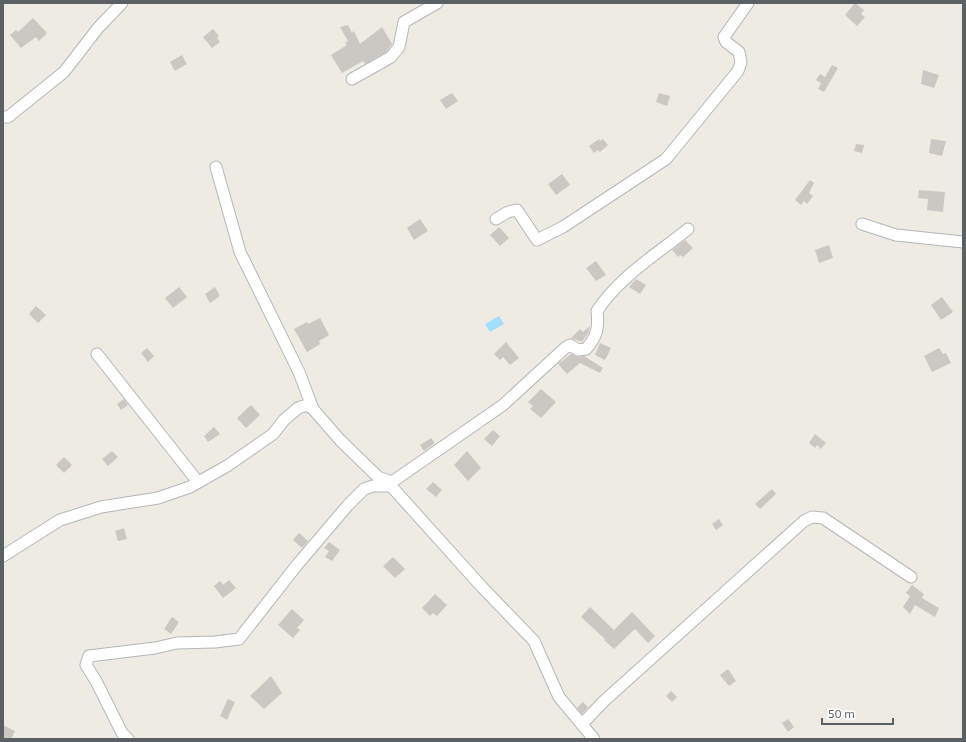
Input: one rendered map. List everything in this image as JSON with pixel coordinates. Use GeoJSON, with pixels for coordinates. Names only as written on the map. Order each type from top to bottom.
{"type":"FeatureCollection","features":[{"type":"Feature","properties":{"kind":"street"},"geometry":{"type":"LineString","coordinates":[[3,117],[8,118],[64,72],[98,28],[122,3]]}},
{"type":"Feature","properties":{"kind":"street"},"geometry":{"type":"LineString","coordinates":[[352,79],[391,57],[399,47],[404,22],[438,3]]}},
{"type":"Feature","properties":{"kind":"street"},"geometry":{"type":"LineString","coordinates":[[496,219],[508,212],[517,210],[537,240],[563,227],[666,159],[738,71],[741,62],[739,52],[726,42],[724,37],[727,30],[748,3]]}},
{"type":"Feature","properties":{"kind":"street"},"geometry":{"type":"LineString","coordinates":[[216,167],[240,252],[299,372],[313,409]]}},
{"type":"Feature","properties":{"kind":"street"},"geometry":{"type":"LineString","coordinates":[[862,224],[896,235],[963,242]]}},
{"type":"Feature","properties":{"kind":"street"},"geometry":{"type":"LineString","coordinates":[[128,739],[122,733],[96,681],[86,666],[89,656],[177,644],[239,639],[297,566],[348,505],[364,489],[373,486],[392,484],[503,405],[564,348],[570,345],[578,350],[586,349],[596,337],[599,323],[597,311],[601,305],[630,273],[688,229]]}},
{"type":"Feature","properties":{"kind":"street"},"geometry":{"type":"LineString","coordinates":[[97,354],[198,482]]}},
{"type":"Feature","properties":{"kind":"street"},"geometry":{"type":"LineString","coordinates":[[3,556],[60,520],[101,507],[158,498],[198,482],[228,466],[274,434],[284,420],[298,408],[307,405],[313,409],[340,440],[378,477],[392,484],[481,586],[534,641],[559,697],[594,739]]}},
{"type":"Feature","properties":{"kind":"street"},"geometry":{"type":"LineString","coordinates":[[582,724],[604,701],[709,605],[804,521],[812,517],[823,518],[911,577]]}},
{"type":"Feature","properties":{"kind":"water"},"geometry":{"type":"Polygon","coordinates":[[[499,316],[504,324],[490,332],[485,324],[499,316]]]}},
{"type":"Feature","properties":{"kind":"building"},"geometry":{"type":"Polygon","coordinates":[[[855,3],[864,10],[861,14],[865,17],[857,26],[845,15],[855,3]]]}},
{"type":"Feature","properties":{"kind":"building"},"geometry":{"type":"Polygon","coordinates":[[[33,18],[47,33],[39,41],[36,37],[21,48],[10,35],[16,30],[18,32],[33,18]]]}},
{"type":"Feature","properties":{"kind":"building"},"geometry":{"type":"Polygon","coordinates":[[[348,25],[352,33],[354,31],[360,44],[382,27],[392,44],[386,52],[365,64],[363,61],[342,73],[331,55],[347,45],[345,43],[348,41],[340,27],[348,25]]]}},
{"type":"Feature","properties":{"kind":"building"},"geometry":{"type":"Polygon","coordinates":[[[213,29],[219,36],[217,38],[220,42],[212,48],[203,37],[213,29]]]}},
{"type":"Feature","properties":{"kind":"building"},"geometry":{"type":"Polygon","coordinates":[[[182,55],[187,64],[175,71],[170,62],[182,55]]]}},
{"type":"Feature","properties":{"kind":"building"},"geometry":{"type":"Polygon","coordinates":[[[832,65],[838,68],[824,92],[818,89],[821,83],[816,80],[820,74],[825,77],[832,65]]]}},
{"type":"Feature","properties":{"kind":"building"},"geometry":{"type":"Polygon","coordinates":[[[923,70],[939,75],[934,88],[921,84],[923,70]]]}},
{"type":"Feature","properties":{"kind":"building"},"geometry":{"type":"Polygon","coordinates":[[[452,93],[458,101],[446,109],[440,100],[452,93]]]}},
{"type":"Feature","properties":{"kind":"building"},"geometry":{"type":"Polygon","coordinates":[[[659,93],[670,96],[667,106],[656,102],[659,93]]]}},
{"type":"Feature","properties":{"kind":"building"},"geometry":{"type":"Polygon","coordinates":[[[599,139],[600,141],[603,139],[608,145],[600,152],[598,150],[594,153],[589,146],[599,139]]]}},
{"type":"Feature","properties":{"kind":"building"},"geometry":{"type":"Polygon","coordinates":[[[931,139],[946,141],[942,156],[929,153],[931,139]]]}},
{"type":"Feature","properties":{"kind":"building"},"geometry":{"type":"Polygon","coordinates":[[[856,144],[864,145],[862,153],[854,151],[856,144]]]}},
{"type":"Feature","properties":{"kind":"building"},"geometry":{"type":"Polygon","coordinates":[[[562,174],[570,185],[556,195],[548,184],[562,174]]]}},
{"type":"Feature","properties":{"kind":"building"},"geometry":{"type":"Polygon","coordinates":[[[810,180],[814,183],[809,193],[813,196],[807,204],[804,201],[801,205],[795,200],[810,180]]]}},
{"type":"Feature","properties":{"kind":"building"},"geometry":{"type":"Polygon","coordinates":[[[919,190],[945,192],[943,212],[927,210],[928,199],[918,198],[919,190]]]}},
{"type":"Feature","properties":{"kind":"building"},"geometry":{"type":"Polygon","coordinates":[[[420,219],[428,231],[414,240],[407,228],[420,219]]]}},
{"type":"Feature","properties":{"kind":"building"},"geometry":{"type":"Polygon","coordinates":[[[499,227],[509,238],[500,246],[490,235],[499,227]]]}},
{"type":"Feature","properties":{"kind":"building"},"geometry":{"type":"Polygon","coordinates":[[[685,240],[693,248],[683,257],[680,255],[678,257],[672,250],[685,240]]]}},
{"type":"Feature","properties":{"kind":"building"},"geometry":{"type":"Polygon","coordinates":[[[829,245],[833,258],[819,263],[815,250],[829,245]]]}},
{"type":"Feature","properties":{"kind":"building"},"geometry":{"type":"Polygon","coordinates":[[[596,261],[606,275],[596,281],[586,268],[596,261]]]}},
{"type":"Feature","properties":{"kind":"building"},"geometry":{"type":"Polygon","coordinates":[[[636,279],[646,285],[640,294],[629,287],[636,279]]]}},
{"type":"Feature","properties":{"kind":"building"},"geometry":{"type":"Polygon","coordinates":[[[179,287],[187,297],[173,308],[165,298],[179,287]]]}},
{"type":"Feature","properties":{"kind":"building"},"geometry":{"type":"Polygon","coordinates":[[[215,287],[220,296],[210,303],[205,294],[215,287]]]}},
{"type":"Feature","properties":{"kind":"building"},"geometry":{"type":"Polygon","coordinates":[[[942,297],[953,312],[941,320],[931,305],[942,297]]]}},
{"type":"Feature","properties":{"kind":"building"},"geometry":{"type":"Polygon","coordinates":[[[36,306],[46,315],[38,323],[29,314],[36,306]]]}},
{"type":"Feature","properties":{"kind":"building"},"geometry":{"type":"Polygon","coordinates":[[[320,318],[329,335],[319,341],[320,344],[307,352],[294,329],[307,322],[308,324],[320,318]]]}},
{"type":"Feature","properties":{"kind":"building"},"geometry":{"type":"Polygon","coordinates":[[[590,326],[588,333],[582,342],[571,338],[580,329],[583,332],[590,326]]]}},
{"type":"Feature","properties":{"kind":"building"},"geometry":{"type":"Polygon","coordinates":[[[506,342],[519,358],[510,365],[503,357],[500,360],[494,354],[506,342]]]}},
{"type":"Feature","properties":{"kind":"building"},"geometry":{"type":"Polygon","coordinates":[[[600,343],[611,348],[605,360],[595,355],[600,343]]]}},
{"type":"Feature","properties":{"kind":"building"},"geometry":{"type":"Polygon","coordinates":[[[147,348],[154,356],[148,362],[141,353],[147,348]]]}},
{"type":"Feature","properties":{"kind":"building"},"geometry":{"type":"Polygon","coordinates":[[[939,348],[943,354],[946,353],[951,363],[932,372],[924,356],[939,348]]]}},
{"type":"Feature","properties":{"kind":"building"},"geometry":{"type":"Polygon","coordinates":[[[571,354],[578,357],[584,356],[603,368],[600,373],[580,363],[567,374],[558,364],[571,354]]]}},
{"type":"Feature","properties":{"kind":"building"},"geometry":{"type":"Polygon","coordinates":[[[541,389],[556,402],[541,418],[530,409],[533,406],[528,402],[541,389]]]}},
{"type":"Feature","properties":{"kind":"building"},"geometry":{"type":"Polygon","coordinates":[[[124,399],[128,405],[121,410],[117,404],[124,399]]]}},
{"type":"Feature","properties":{"kind":"building"},"geometry":{"type":"Polygon","coordinates":[[[251,405],[260,415],[246,428],[237,418],[251,405]]]}},
{"type":"Feature","properties":{"kind":"building"},"geometry":{"type":"Polygon","coordinates":[[[214,427],[220,434],[208,442],[204,436],[214,427]]]}},
{"type":"Feature","properties":{"kind":"building"},"geometry":{"type":"Polygon","coordinates":[[[493,430],[500,436],[492,446],[484,439],[493,430]]]}},
{"type":"Feature","properties":{"kind":"building"},"geometry":{"type":"Polygon","coordinates":[[[815,434],[826,443],[821,449],[817,445],[815,448],[809,443],[815,434]]]}},
{"type":"Feature","properties":{"kind":"building"},"geometry":{"type":"Polygon","coordinates":[[[431,438],[435,443],[424,451],[420,445],[431,438]]]}},
{"type":"Feature","properties":{"kind":"building"},"geometry":{"type":"Polygon","coordinates":[[[112,451],[118,457],[108,466],[102,459],[112,451]]]}},
{"type":"Feature","properties":{"kind":"building"},"geometry":{"type":"Polygon","coordinates":[[[467,451],[481,468],[468,481],[454,465],[467,451]]]}},
{"type":"Feature","properties":{"kind":"building"},"geometry":{"type":"Polygon","coordinates":[[[64,457],[72,465],[64,473],[56,465],[64,457]]]}},
{"type":"Feature","properties":{"kind":"building"},"geometry":{"type":"Polygon","coordinates":[[[433,482],[442,490],[436,497],[426,489],[433,482]]]}},
{"type":"Feature","properties":{"kind":"building"},"geometry":{"type":"Polygon","coordinates":[[[772,489],[776,494],[760,509],[755,504],[772,489]]]}},
{"type":"Feature","properties":{"kind":"building"},"geometry":{"type":"Polygon","coordinates":[[[719,519],[723,525],[716,530],[712,524],[719,519]]]}},
{"type":"Feature","properties":{"kind":"building"},"geometry":{"type":"Polygon","coordinates":[[[124,528],[127,539],[118,541],[115,531],[124,528]]]}},
{"type":"Feature","properties":{"kind":"building"},"geometry":{"type":"Polygon","coordinates":[[[299,533],[308,541],[302,548],[293,540],[299,533]]]}},
{"type":"Feature","properties":{"kind":"building"},"geometry":{"type":"Polygon","coordinates":[[[329,542],[340,550],[332,561],[325,557],[329,551],[324,548],[329,542]]]}},
{"type":"Feature","properties":{"kind":"building"},"geometry":{"type":"Polygon","coordinates":[[[393,557],[405,569],[395,578],[383,566],[393,557]]]}},
{"type":"Feature","properties":{"kind":"building"},"geometry":{"type":"Polygon","coordinates":[[[229,580],[236,588],[223,598],[214,586],[220,581],[223,585],[229,580]]]}},
{"type":"Feature","properties":{"kind":"building"},"geometry":{"type":"Polygon","coordinates":[[[912,585],[924,594],[922,598],[939,608],[935,617],[915,605],[910,614],[903,607],[910,596],[906,593],[912,585]]]}},
{"type":"Feature","properties":{"kind":"building"},"geometry":{"type":"Polygon","coordinates":[[[435,594],[447,605],[437,616],[433,613],[430,616],[422,608],[435,594]]]}},
{"type":"Feature","properties":{"kind":"building"},"geometry":{"type":"Polygon","coordinates":[[[590,607],[614,630],[632,612],[655,636],[648,643],[635,629],[614,649],[581,617],[590,607]]]}},
{"type":"Feature","properties":{"kind":"building"},"geometry":{"type":"Polygon","coordinates":[[[292,609],[304,620],[297,628],[300,630],[293,638],[278,625],[292,609]]]}},
{"type":"Feature","properties":{"kind":"building"},"geometry":{"type":"Polygon","coordinates":[[[172,617],[179,622],[171,634],[164,629],[172,617]]]}},
{"type":"Feature","properties":{"kind":"building"},"geometry":{"type":"Polygon","coordinates":[[[728,669],[736,681],[729,686],[720,675],[728,669]]]}},
{"type":"Feature","properties":{"kind":"building"},"geometry":{"type":"Polygon","coordinates":[[[271,676],[282,693],[264,709],[250,696],[271,676]]]}},
{"type":"Feature","properties":{"kind":"building"},"geometry":{"type":"Polygon","coordinates":[[[671,691],[677,697],[672,702],[666,696],[671,691]]]}},
{"type":"Feature","properties":{"kind":"building"},"geometry":{"type":"Polygon","coordinates":[[[228,699],[235,702],[227,720],[220,716],[228,699]]]}},
{"type":"Feature","properties":{"kind":"building"},"geometry":{"type":"Polygon","coordinates":[[[583,702],[588,707],[582,714],[577,708],[583,702]]]}},
{"type":"Feature","properties":{"kind":"building"},"geometry":{"type":"Polygon","coordinates":[[[788,719],[794,727],[788,732],[782,723],[788,719]]]}},
{"type":"Feature","properties":{"kind":"building"},"geometry":{"type":"Polygon","coordinates":[[[3,725],[15,731],[11,739],[3,739],[3,725]]]}}]}
